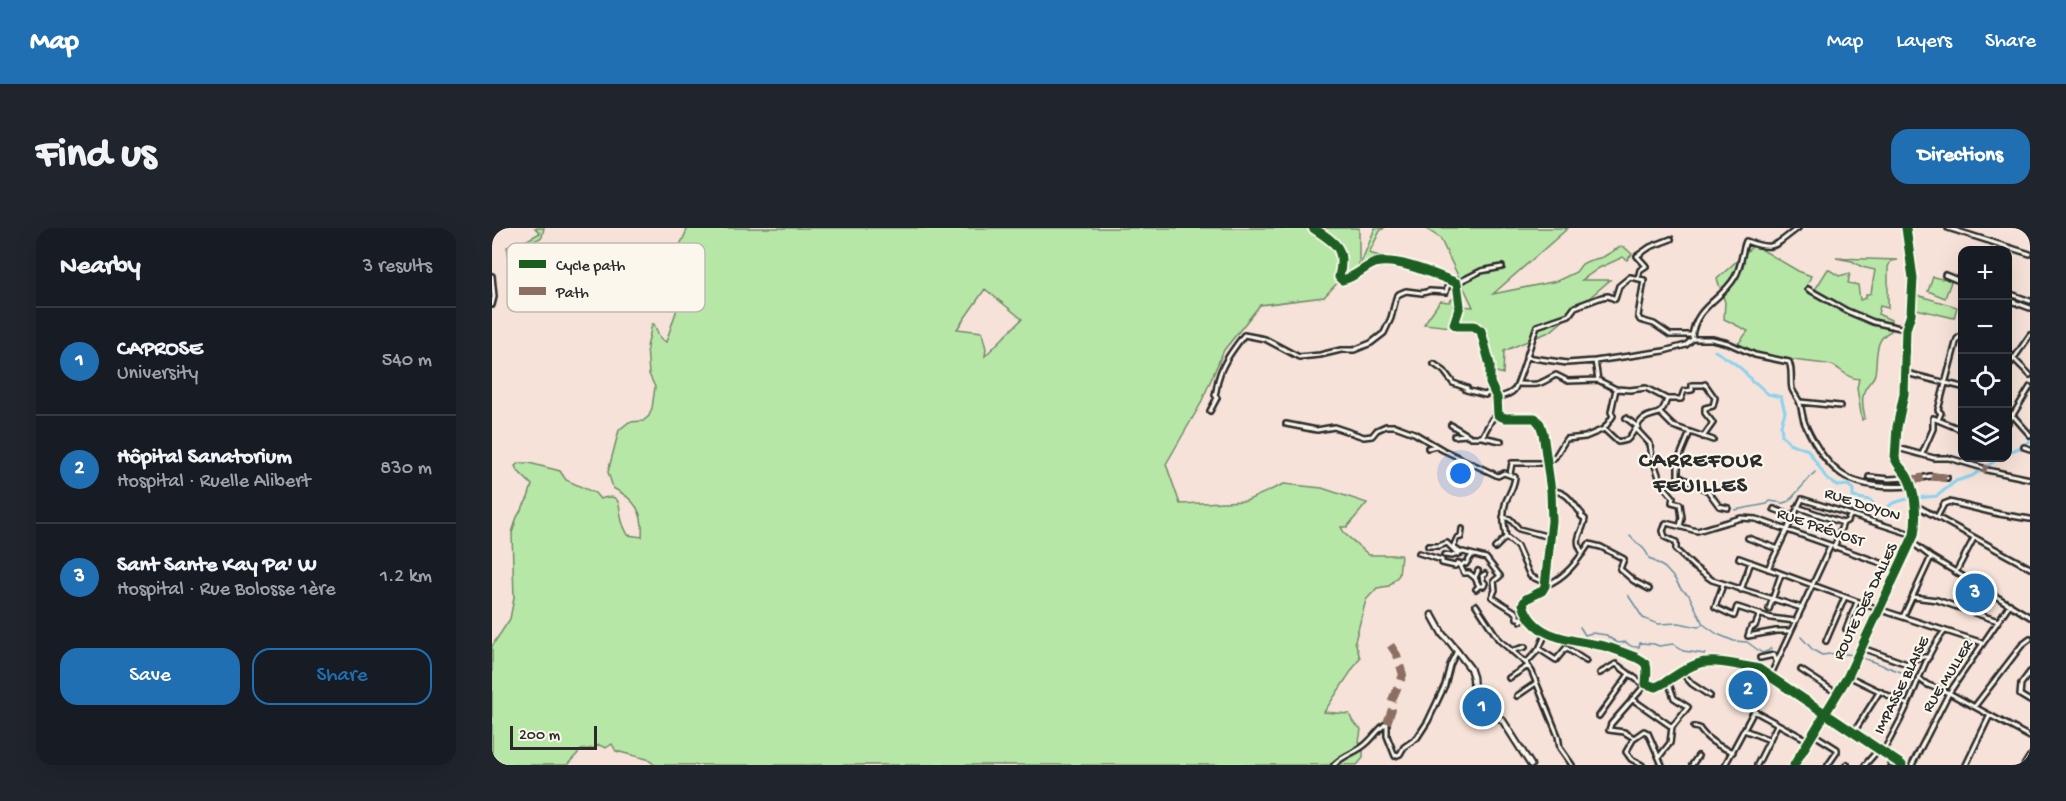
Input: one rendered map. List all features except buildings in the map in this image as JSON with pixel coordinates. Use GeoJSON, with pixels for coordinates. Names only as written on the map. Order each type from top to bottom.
{"type":"FeatureCollection","features":[{"type":"Feature","properties":{"kind":"street"},"geometry":{"type":"LineString","coordinates":[[1313,228],[1340,250],[1343,262],[1342,278],[1373,264],[1387,261],[1457,282],[1481,271],[1502,267]]}},
{"type":"Feature","properties":{"kind":"street"},"geometry":{"type":"LineString","coordinates":[[1526,357],[1568,363],[1595,361],[1664,351],[1686,345],[1692,337],[1702,310],[1734,280],[1739,270],[1746,241],[1764,248],[1772,247],[1798,228]]}},
{"type":"Feature","properties":{"kind":"street"},"geometry":{"type":"LineString","coordinates":[[1906,228],[1913,278],[1911,314],[1906,329],[1904,394],[1894,447],[1934,458],[1949,458],[2030,479]]}},
{"type":"Feature","properties":{"kind":"street"},"geometry":{"type":"LineString","coordinates":[[1948,228],[2030,254]]}},
{"type":"Feature","properties":{"kind":"street"},"geometry":{"type":"LineString","coordinates":[[1638,278],[1640,270],[1646,266],[1637,256],[1650,247],[1671,239]]}},
{"type":"Feature","properties":{"kind":"street"},"geometry":{"type":"LineString","coordinates":[[1945,275],[1958,280]]}},
{"type":"Feature","properties":{"kind":"street"},"geometry":{"type":"LineString","coordinates":[[492,276],[494,297],[492,305]]}},
{"type":"Feature","properties":{"kind":"street"},"geometry":{"type":"LineString","coordinates":[[1497,398],[1512,393],[1518,384],[1537,326],[1569,315],[1575,307],[1602,297],[1608,296],[1615,299],[1619,286],[1630,277],[1638,278],[1644,280],[1638,316],[1640,320],[1654,324],[1670,335],[1712,339],[1728,343],[1755,355],[1789,362],[1792,369],[1792,389],[1800,402],[1805,422],[1826,463],[1838,473],[1868,486],[1930,476],[1947,478]]}},
{"type":"Feature","properties":{"kind":"street"},"geometry":{"type":"LineString","coordinates":[[1210,411],[1217,398],[1215,395],[1218,377],[1231,352],[1244,335],[1264,339],[1299,357],[1320,355],[1329,351],[1358,349],[1384,333],[1399,294],[1406,291],[1446,292],[1449,280]]}},
{"type":"Feature","properties":{"kind":"street"},"geometry":{"type":"LineString","coordinates":[[1457,282],[1460,306],[1454,324],[1474,327],[1481,331],[1490,365],[1489,376],[1497,398],[1498,415]]}},
{"type":"Feature","properties":{"kind":"street"},"geometry":{"type":"LineString","coordinates":[[1808,289],[1847,311],[1873,322],[1906,329]]}},
{"type":"Feature","properties":{"kind":"street"},"geometry":{"type":"LineString","coordinates":[[2012,295],[2030,301]]}},
{"type":"Feature","properties":{"kind":"street"},"geometry":{"type":"LineString","coordinates":[[2012,302],[2030,308]]}},
{"type":"Feature","properties":{"kind":"street"},"geometry":{"type":"LineString","coordinates":[[2013,358],[2030,335]]}},
{"type":"Feature","properties":{"kind":"street"},"geometry":{"type":"LineString","coordinates":[[1938,420],[1941,412],[1938,410],[1958,338]]}},
{"type":"Feature","properties":{"kind":"street"},"geometry":{"type":"LineString","coordinates":[[2009,354],[2030,375]]}},
{"type":"Feature","properties":{"kind":"street"},"geometry":{"type":"LineString","coordinates":[[1595,361],[1598,380]]}},
{"type":"Feature","properties":{"kind":"street"},"geometry":{"type":"LineString","coordinates":[[1434,364],[1444,370],[1453,383],[1467,388],[1466,390],[1485,395],[1493,390]]}},
{"type":"Feature","properties":{"kind":"street"},"geometry":{"type":"LineString","coordinates":[[1905,373],[1958,386]]}},
{"type":"Feature","properties":{"kind":"street"},"geometry":{"type":"LineString","coordinates":[[1518,384],[1538,385],[1556,375],[1568,381],[1598,380],[1616,389],[1646,388],[1667,399],[1681,399],[1684,392],[1692,390],[1692,385],[1703,386],[1705,384],[1715,398],[1713,406],[1705,408],[1705,413],[1713,423],[1703,437]]}},
{"type":"Feature","properties":{"kind":"street"},"geometry":{"type":"LineString","coordinates":[[2030,387],[2012,415],[2030,435]]}},
{"type":"Feature","properties":{"kind":"street"},"geometry":{"type":"LineString","coordinates":[[1510,474],[1512,463],[1548,462],[1556,457],[1566,439],[1585,437],[1604,429],[1613,416],[1611,412],[1616,389]]}},
{"type":"Feature","properties":{"kind":"street"},"geometry":{"type":"LineString","coordinates":[[1604,429],[1618,442],[1623,442],[1632,435],[1643,419],[1660,413],[1667,399]]}},
{"type":"Feature","properties":{"kind":"street"},"geometry":{"type":"LineString","coordinates":[[1800,402],[1840,406]]}},
{"type":"Feature","properties":{"kind":"street"},"geometry":{"type":"LineString","coordinates":[[1660,413],[1673,426],[1713,440]]}},
{"type":"Feature","properties":{"kind":"street"},"geometry":{"type":"LineString","coordinates":[[1482,437],[1492,419],[1498,415]]}},
{"type":"Feature","properties":{"kind":"street"},"geometry":{"type":"LineString","coordinates":[[1498,415],[1505,418],[1535,418],[1540,423],[1543,433],[1548,462],[1552,521],[1545,585],[1542,591],[1522,604],[1528,615],[1546,633],[1566,640],[1613,649],[1643,661],[1646,668],[1645,684],[1611,724],[1609,730],[1624,732],[1634,738]]}},
{"type":"Feature","properties":{"kind":"street"},"geometry":{"type":"LineString","coordinates":[[1626,418],[1650,444],[1661,483],[1673,497],[1672,502],[1680,504],[1682,518],[1680,526]]}},
{"type":"Feature","properties":{"kind":"street"},"geometry":{"type":"LineString","coordinates":[[1922,454],[1933,429],[1933,418],[1958,428]]}},
{"type":"Feature","properties":{"kind":"street"},"geometry":{"type":"LineString","coordinates":[[1286,424],[1317,430],[1334,427],[1364,437],[1372,436],[1377,430],[1386,426],[1395,426],[1414,433],[1498,476],[1504,473],[1515,477],[1503,517],[1506,537],[1517,546],[1530,576],[1545,585]]}},
{"type":"Feature","properties":{"kind":"street"},"geometry":{"type":"LineString","coordinates":[[1451,425],[1471,437],[1502,441]]}},
{"type":"Feature","properties":{"kind":"street"},"geometry":{"type":"LineString","coordinates":[[1690,432],[1678,461],[1678,476],[1708,491],[1719,506],[1728,508]]}},
{"type":"Feature","properties":{"kind":"street"},"geometry":{"type":"LineString","coordinates":[[1454,436],[1467,435]]}},
{"type":"Feature","properties":{"kind":"street"},"geometry":{"type":"LineString","coordinates":[[1428,448],[1436,446]]}},
{"type":"Feature","properties":{"kind":"street","name":"ROUTE DES DALLES"},"geometry":{"type":"LineString","coordinates":[[1794,765],[1848,676],[1878,609],[1913,543],[1916,525],[1915,503],[1909,481],[1896,462],[1894,447]]}},
{"type":"Feature","properties":{"kind":"street"},"geometry":{"type":"LineString","coordinates":[[2024,447],[2030,449]]}},
{"type":"Feature","properties":{"kind":"street"},"geometry":{"type":"LineString","coordinates":[[1869,477],[1909,481]]}},
{"type":"Feature","properties":{"kind":"street"},"geometry":{"type":"LineString","coordinates":[[1551,491],[1562,493],[1570,498],[1585,519],[1577,541],[1583,553]]}},
{"type":"Feature","properties":{"kind":"street","name":"RUE DOYON"},"geometry":{"type":"LineString","coordinates":[[1797,507],[1802,499],[1914,536]]}},
{"type":"Feature","properties":{"kind":"street"},"geometry":{"type":"LineString","coordinates":[[1937,517],[1944,504],[1949,502],[2030,519]]}},
{"type":"Feature","properties":{"kind":"street"},"geometry":{"type":"LineString","coordinates":[[1915,503],[2030,568]]}},
{"type":"Feature","properties":{"kind":"street"},"geometry":{"type":"LineString","coordinates":[[1768,568],[1797,507],[1843,523]]}},
{"type":"Feature","properties":{"kind":"street"},"geometry":{"type":"LineString","coordinates":[[1774,509],[1793,516]]}},
{"type":"Feature","properties":{"kind":"street"},"geometry":{"type":"LineString","coordinates":[[1725,765],[1754,711],[1812,584],[1843,523],[1851,515]]}},
{"type":"Feature","properties":{"kind":"street"},"geometry":{"type":"LineString","coordinates":[[1503,517],[1510,519],[1519,529],[1550,537]]}},
{"type":"Feature","properties":{"kind":"street","name":"RUE PRÉVOST"},"geometry":{"type":"LineString","coordinates":[[1723,585],[1694,567],[1676,550],[1676,542],[1665,537],[1666,524],[1697,531],[1746,518],[1756,519],[1898,569]]}},
{"type":"Feature","properties":{"kind":"street"},"geometry":{"type":"LineString","coordinates":[[1459,554],[1454,547],[1457,538],[1461,537],[1462,529]]}},
{"type":"Feature","properties":{"kind":"street"},"geometry":{"type":"LineString","coordinates":[[1495,548],[1506,537]]}},
{"type":"Feature","properties":{"kind":"street"},"geometry":{"type":"LineString","coordinates":[[1748,538],[1778,549]]}},
{"type":"Feature","properties":{"kind":"street"},"geometry":{"type":"LineString","coordinates":[[1956,572],[1974,538]]}},
{"type":"Feature","properties":{"kind":"street"},"geometry":{"type":"LineString","coordinates":[[1428,546],[1447,543],[1459,554]]}},
{"type":"Feature","properties":{"kind":"street"},"geometry":{"type":"LineString","coordinates":[[1913,543],[1931,557],[2030,617]]}},
{"type":"Feature","properties":{"kind":"street"},"geometry":{"type":"LineString","coordinates":[[1545,585],[1560,579],[1570,571],[1589,544],[1601,547],[1624,560],[1620,568],[1634,581],[1649,589]]}},
{"type":"Feature","properties":{"kind":"street"},"geometry":{"type":"LineString","coordinates":[[1419,553],[1437,557],[1443,563],[1455,566],[1459,563],[1466,564],[1472,555]]}},
{"type":"Feature","properties":{"kind":"street"},"geometry":{"type":"LineString","coordinates":[[1444,555],[1459,554],[1486,558],[1499,574],[1499,577],[1494,580],[1495,590],[1492,597],[1517,613],[1517,618],[1521,621],[1528,615]]}},
{"type":"Feature","properties":{"kind":"street"},"geometry":{"type":"LineString","coordinates":[[1903,617],[1931,557]]}},
{"type":"Feature","properties":{"kind":"street"},"geometry":{"type":"LineString","coordinates":[[1739,558],[1857,602],[1983,644]]}},
{"type":"Feature","properties":{"kind":"street"},"geometry":{"type":"LineString","coordinates":[[1741,590],[1751,562]]}},
{"type":"Feature","properties":{"kind":"street"},"geometry":{"type":"LineString","coordinates":[[1462,565],[1464,573],[1469,573],[1475,578],[1478,588],[1484,586],[1482,576],[1485,574]]}},
{"type":"Feature","properties":{"kind":"street"},"geometry":{"type":"LineString","coordinates":[[1475,578],[1478,571]]}},
{"type":"Feature","properties":{"kind":"street"},"geometry":{"type":"LineString","coordinates":[[1769,609],[1781,574]]}},
{"type":"Feature","properties":{"kind":"street"},"geometry":{"type":"LineString","coordinates":[[1795,621],[1737,607],[1734,616],[1715,607],[1723,585],[1802,608]]}},
{"type":"Feature","properties":{"kind":"street"},"geometry":{"type":"LineString","coordinates":[[1826,641],[1845,597]]}},
{"type":"Feature","properties":{"kind":"street"},"geometry":{"type":"LineString","coordinates":[[1913,597],[1937,600],[1998,621]]}},
{"type":"Feature","properties":{"kind":"street"},"geometry":{"type":"LineString","coordinates":[[1846,629],[1857,602]]}},
{"type":"Feature","properties":{"kind":"street","name":"RUE MULLER"},"geometry":{"type":"LineString","coordinates":[[1912,765],[1950,693],[2010,604]]}},
{"type":"Feature","properties":{"kind":"street"},"geometry":{"type":"LineString","coordinates":[[1476,605],[1499,640],[1527,665],[1558,736],[1560,748],[1572,765]]}},
{"type":"Feature","properties":{"kind":"street"},"geometry":{"type":"LineString","coordinates":[[1760,614],[1748,636],[1776,631],[1790,632]]}},
{"type":"Feature","properties":{"kind":"street"},"geometry":{"type":"LineString","coordinates":[[1432,615],[1443,635],[1470,668],[1473,677],[1473,692],[1478,700],[1503,721],[1531,765]]}},
{"type":"Feature","properties":{"kind":"street","name":"IMPASSE BLAISE"},"geometry":{"type":"LineString","coordinates":[[1865,765],[1881,750],[1908,705],[1918,678],[1944,632]]}},
{"type":"Feature","properties":{"kind":"street"},"geometry":{"type":"LineString","coordinates":[[1509,678],[1527,665],[1539,649],[1546,633]]}},
{"type":"Feature","properties":{"kind":"street"},"geometry":{"type":"LineString","coordinates":[[1975,706],[2022,645],[2030,639]]}},
{"type":"Feature","properties":{"kind":"street"},"geometry":{"type":"LineString","coordinates":[[1511,651],[1525,646]]}},
{"type":"Feature","properties":{"kind":"street"},"geometry":{"type":"LineString","coordinates":[[1539,649],[1556,660],[1566,648],[1586,661]]}},
{"type":"Feature","properties":{"kind":"street"},"geometry":{"type":"LineString","coordinates":[[1861,649],[1907,664],[1923,657],[1929,657]]}},
{"type":"Feature","properties":{"kind":"street"},"geometry":{"type":"LineString","coordinates":[[1334,765],[1352,751],[1359,750],[1388,723],[1387,736],[1395,756],[1400,754],[1404,747],[1417,738],[1428,721],[1445,685],[1450,665],[1457,651]]}},
{"type":"Feature","properties":{"kind":"street"},"geometry":{"type":"LineString","coordinates":[[1760,658],[1774,655],[1776,661]]}},
{"type":"Feature","properties":{"kind":"street"},"geometry":{"type":"LineString","coordinates":[[1600,673],[1616,664],[1645,684],[1656,687],[1681,672],[1705,662],[1759,669],[1881,750],[1893,762],[1902,765]]}},
{"type":"Feature","properties":{"kind":"street"},"geometry":{"type":"LineString","coordinates":[[1801,670],[1838,694]]}},
{"type":"Feature","properties":{"kind":"street"},"geometry":{"type":"LineString","coordinates":[[1681,672],[1692,684],[1710,696]]}},
{"type":"Feature","properties":{"kind":"street"},"geometry":{"type":"LineString","coordinates":[[2030,672],[2020,687],[2020,695],[2030,701]]}},
{"type":"Feature","properties":{"kind":"street"},"geometry":{"type":"LineString","coordinates":[[1599,716],[1629,674]]}},
{"type":"Feature","properties":{"kind":"street"},"geometry":{"type":"LineString","coordinates":[[1848,676],[1908,705]]}},
{"type":"Feature","properties":{"kind":"street"},"geometry":{"type":"LineString","coordinates":[[1918,678],[2030,737]]}},
{"type":"Feature","properties":{"kind":"street"},"geometry":{"type":"LineString","coordinates":[[1659,757],[1670,743],[1672,727],[1688,706],[1674,698],[1668,681]]}},
{"type":"Feature","properties":{"kind":"street"},"geometry":{"type":"LineString","coordinates":[[1516,696],[1536,683]]}},
{"type":"Feature","properties":{"kind":"street"},"geometry":{"type":"LineString","coordinates":[[1854,732],[1880,691]]}},
{"type":"Feature","properties":{"kind":"street"},"geometry":{"type":"LineString","coordinates":[[1632,699],[1672,727]]}},
{"type":"Feature","properties":{"kind":"street"},"geometry":{"type":"LineString","coordinates":[[1754,711],[1809,741]]}},
{"type":"Feature","properties":{"kind":"street"},"geometry":{"type":"LineString","coordinates":[[1966,765],[1990,715]]}},
{"type":"Feature","properties":{"kind":"street"},"geometry":{"type":"LineString","coordinates":[[1757,765],[1777,725]]}},
{"type":"Feature","properties":{"kind":"street"},"geometry":{"type":"LineString","coordinates":[[1694,727],[1699,728],[1703,734],[1721,747],[1733,752]]}},
{"type":"Feature","properties":{"kind":"street"},"geometry":{"type":"LineString","coordinates":[[1744,730],[1770,740]]}},
{"type":"Feature","properties":{"kind":"street"},"geometry":{"type":"LineString","coordinates":[[1642,765],[1631,759],[1626,752],[1634,738],[1644,731],[1648,733],[1662,765]]}},
{"type":"Feature","properties":{"kind":"street"},"geometry":{"type":"LineString","coordinates":[[1813,734],[1837,750],[1828,765]]}},
{"type":"Feature","properties":{"kind":"street"},"geometry":{"type":"LineString","coordinates":[[1692,765],[1698,756]]}},
{"type":"Feature","properties":{"kind":"street"},"geometry":{"type":"LineString","coordinates":[[2025,765],[2030,757]]}},
{"type":"Feature","properties":{"kind":"shaded area"},"geometry":{"type":"Polygon","coordinates":[[[1746,672],[1762,678],[1751,709],[1735,703],[1746,672]]]}},
{"type":"Feature","properties":{"kind":"green space"},"geometry":{"type":"Polygon","coordinates":[[[535,228],[544,228],[542,237],[530,243],[522,243],[540,233],[535,228]]]}},
{"type":"Feature","properties":{"kind":"green space"},"geometry":{"type":"Polygon","coordinates":[[[688,228],[1359,228],[1359,268],[1375,228],[1384,228],[1380,231],[1369,253],[1410,265],[1389,260],[1374,262],[1343,277],[1324,297],[1260,305],[1224,350],[1200,405],[1166,464],[1180,504],[1246,501],[1284,484],[1322,488],[1367,503],[1347,527],[1341,527],[1345,534],[1369,555],[1401,555],[1399,575],[1389,586],[1377,588],[1366,600],[1355,641],[1360,658],[1324,712],[1349,714],[1353,722],[1361,729],[1359,742],[1363,746],[1363,758],[1357,765],[655,765],[647,759],[616,751],[612,744],[606,748],[599,745],[581,750],[567,765],[492,765],[492,646],[510,619],[514,598],[512,533],[532,485],[515,466],[519,463],[529,463],[560,471],[566,480],[595,493],[600,499],[613,497],[618,502],[623,525],[628,535],[642,537],[640,513],[627,497],[613,488],[608,472],[619,430],[629,422],[643,421],[649,416],[652,408],[655,387],[649,374],[647,347],[652,324],[660,338],[666,342],[676,312],[705,312],[705,243],[681,243],[688,228]],[[985,289],[957,329],[982,332],[986,349],[985,356],[1022,319],[985,289]]]}},
{"type":"Feature","properties":{"kind":"green space"},"geometry":{"type":"Polygon","coordinates":[[[1425,228],[1568,228],[1493,294],[1557,281],[1576,272],[1582,264],[1603,257],[1620,247],[1624,247],[1632,254],[1627,260],[1623,257],[1599,268],[1582,280],[1610,280],[1551,331],[1504,351],[1503,374],[1493,371],[1488,338],[1482,325],[1475,322],[1471,325],[1457,323],[1461,306],[1473,307],[1440,238],[1425,228]]]}},
{"type":"Feature","properties":{"kind":"green space"},"geometry":{"type":"Polygon","coordinates":[[[1754,245],[1798,271],[1811,276],[1806,288],[1813,293],[1828,269],[1839,276],[1850,273],[1848,283],[1858,285],[1860,300],[1871,293],[1875,270],[1862,267],[1852,261],[1836,258],[1898,260],[1891,261],[1888,267],[1888,308],[1880,306],[1878,314],[1891,320],[1891,331],[1881,339],[1877,350],[1874,376],[1863,394],[1865,418],[1862,420],[1857,388],[1859,379],[1832,365],[1772,357],[1738,344],[1748,331],[1724,319],[1725,302],[1717,279],[1754,245]]]}},
{"type":"Feature","properties":{"kind":"green space"},"geometry":{"type":"Polygon","coordinates":[[[1944,275],[1952,279],[1945,298],[1928,291],[1933,277],[1942,279],[1944,275]]]}},
{"type":"Feature","properties":{"kind":"green space"},"geometry":{"type":"Polygon","coordinates":[[[1457,294],[1459,306],[1451,327],[1424,324],[1440,301],[1449,302],[1457,294]]]}},
{"type":"Feature","properties":{"kind":"green space"},"geometry":{"type":"Polygon","coordinates":[[[1913,294],[1957,307],[1954,318],[1912,308],[1913,294]]]}},
{"type":"Feature","properties":{"kind":"waterway"},"geometry":{"type":"LineString","coordinates":[[1715,351],[1740,368],[1752,382],[1768,394],[1781,397],[1785,412],[1781,425],[1782,435],[1789,443],[1808,450],[1827,479],[1838,486],[1848,485],[1853,489],[1853,497],[1870,500],[1878,509],[1884,510],[1893,503],[1907,499],[1937,496],[1956,481],[1972,476],[1993,462]]}},
{"type":"Feature","properties":{"kind":"waterway"},"geometry":{"type":"LineString","coordinates":[[2012,451],[2030,441]]}},
{"type":"Feature","properties":{"kind":"waterway"},"geometry":{"type":"LineString","coordinates":[[1735,510],[1767,504],[1770,501],[1783,503],[1789,501],[1815,472]]}},
{"type":"Feature","properties":{"kind":"waterway"},"geometry":{"type":"LineString","coordinates":[[1630,536],[1643,548],[1649,558],[1665,568],[1681,589],[1689,595],[1703,624]]}},
{"type":"Feature","properties":{"kind":"waterway"},"geometry":{"type":"LineString","coordinates":[[1628,595],[1643,618],[1658,624],[1679,623],[1698,627],[1703,624],[1717,634],[1734,641],[1747,642],[1762,653],[1771,648]]}},
{"type":"Feature","properties":{"kind":"waterway"},"geometry":{"type":"LineString","coordinates":[[1580,627],[1585,635],[1592,633],[1607,635],[1618,643],[1626,642],[1633,647],[1639,647],[1640,643],[1659,646],[1673,644],[1683,651],[1705,654]]}},
{"type":"Feature","properties":{"kind":"waterway"},"geometry":{"type":"LineString","coordinates":[[1801,637],[1813,650],[1822,655],[1838,653],[1854,655],[1904,673],[1924,687],[1937,690]]}},
{"type":"Feature","properties":{"kind":"marked path"},"geometry":{"type":"LineString","coordinates":[[1983,468],[1987,470]]}},
{"type":"Feature","properties":{"kind":"marked path"},"geometry":{"type":"LineString","coordinates":[[1909,481],[1930,476],[1947,478]]}},
{"type":"Feature","properties":{"kind":"marked path"},"geometry":{"type":"LineString","coordinates":[[1387,723],[1392,709],[1391,702],[1403,675],[1397,655],[1389,643]]}},
{"type":"Feature","properties":{"kind":"cycle path"},"geometry":{"type":"LineString","coordinates":[[1313,228],[1337,247],[1341,259],[1339,277],[1342,280],[1375,263],[1394,262],[1457,283],[1460,306],[1454,324],[1474,326],[1481,331],[1490,365],[1490,383],[1497,398],[1498,415],[1505,418],[1535,418],[1540,424],[1551,491],[1552,521],[1545,586],[1542,591],[1526,599],[1523,604],[1528,616],[1536,625],[1556,636],[1604,646],[1643,661],[1647,672],[1646,684],[1656,687],[1686,669],[1704,662],[1728,663],[1759,669],[1902,765]]}},
{"type":"Feature","properties":{"kind":"cycle path"},"geometry":{"type":"LineString","coordinates":[[1794,765],[1848,676],[1914,535],[1916,514],[1913,491],[1908,478],[1895,458],[1897,427],[1904,394],[1906,329],[1911,314],[1913,278],[1906,228]]}},
{"type":"Feature","properties":{"kind":"place","name":"Sant Sante Kay Pa' W"},"geometry":{"type":"Point","coordinates":[1975,593]}},
{"type":"Feature","properties":{"kind":"place","name":"Hôpital Sanatorium"},"geometry":{"type":"Point","coordinates":[1748,690]}},
{"type":"Feature","properties":{"kind":"place","name":"CAPROSE"},"geometry":{"type":"Point","coordinates":[1482,707]}},
{"type":"Feature","properties":{"kind":"district","name":"CARREFOUR FEUILLES"},"geometry":{"type":"Point","coordinates":[1701,474]}}]}
